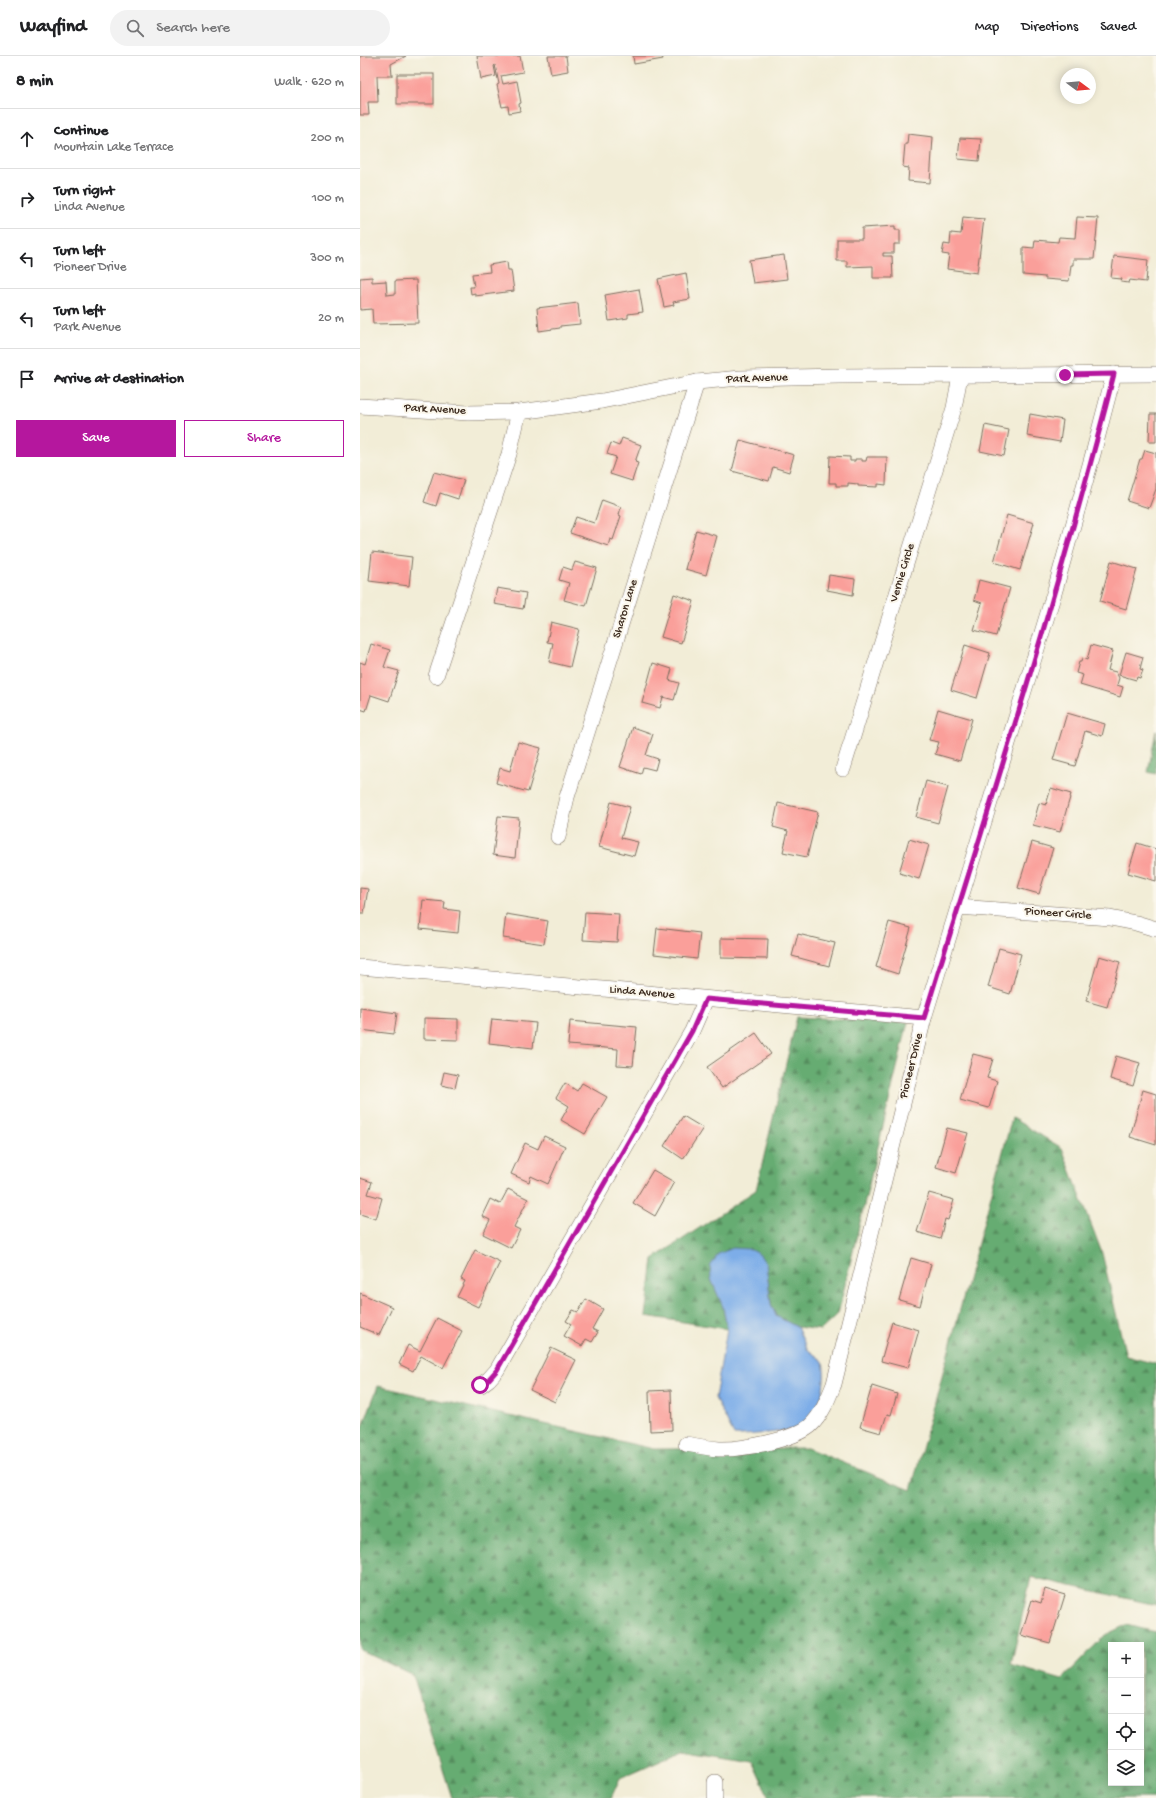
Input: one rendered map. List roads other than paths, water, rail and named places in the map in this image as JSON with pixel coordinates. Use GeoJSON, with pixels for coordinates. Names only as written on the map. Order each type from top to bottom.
{"type":"FeatureCollection","features":[{"type":"Feature","properties":{"kind":"street","name":"Pioneer Drive"},"geometry":{"type":"LineString","coordinates":[[686,1444],[721,1449],[754,1445],[786,1438],[802,1432],[811,1425],[824,1407],[834,1384],[924,1018],[1057,582],[1094,454],[1114,374]]}},
{"type":"Feature","properties":{"kind":"street","name":"Park Avenue"},"geometry":{"type":"LineString","coordinates":[[360,406],[468,413],[519,412],[602,401],[697,382],[740,378],[1156,374]]}},
{"type":"Feature","properties":{"kind":"street","name":"Vernie Circle"},"geometry":{"type":"LineString","coordinates":[[843,770],[954,408],[960,376]]}},
{"type":"Feature","properties":{"kind":"street","name":"Sharon Lane"},"geometry":{"type":"LineString","coordinates":[[558,837],[567,797],[697,382]]}},
{"type":"Feature","properties":{"kind":"street"},"geometry":{"type":"LineString","coordinates":[[436,676],[509,454],[519,412]]}},
{"type":"Feature","properties":{"kind":"street","name":"Pioneer Circle"},"geometry":{"type":"LineString","coordinates":[[958,907],[1110,918],[1156,929]]}},
{"type":"Feature","properties":{"kind":"street","name":"Linda Avenue"},"geometry":{"type":"LineString","coordinates":[[360,967],[924,1018]]}},
{"type":"Feature","properties":{"kind":"street"},"geometry":{"type":"LineString","coordinates":[[480,1385],[489,1379],[497,1370],[692,1031],[706,999]]}},
{"type":"Feature","properties":{"kind":"street"},"geometry":{"type":"LineString","coordinates":[[715,1782],[715,1798]]}},
{"type":"Feature","properties":{"kind":"water"},"geometry":{"type":"Polygon","coordinates":[[[733,1248],[749,1249],[760,1255],[766,1264],[771,1304],[776,1316],[797,1327],[807,1349],[823,1361],[823,1388],[818,1406],[808,1422],[796,1429],[748,1435],[734,1435],[715,1398],[727,1329],[723,1307],[711,1279],[710,1267],[718,1254],[733,1248]]]}}]}
